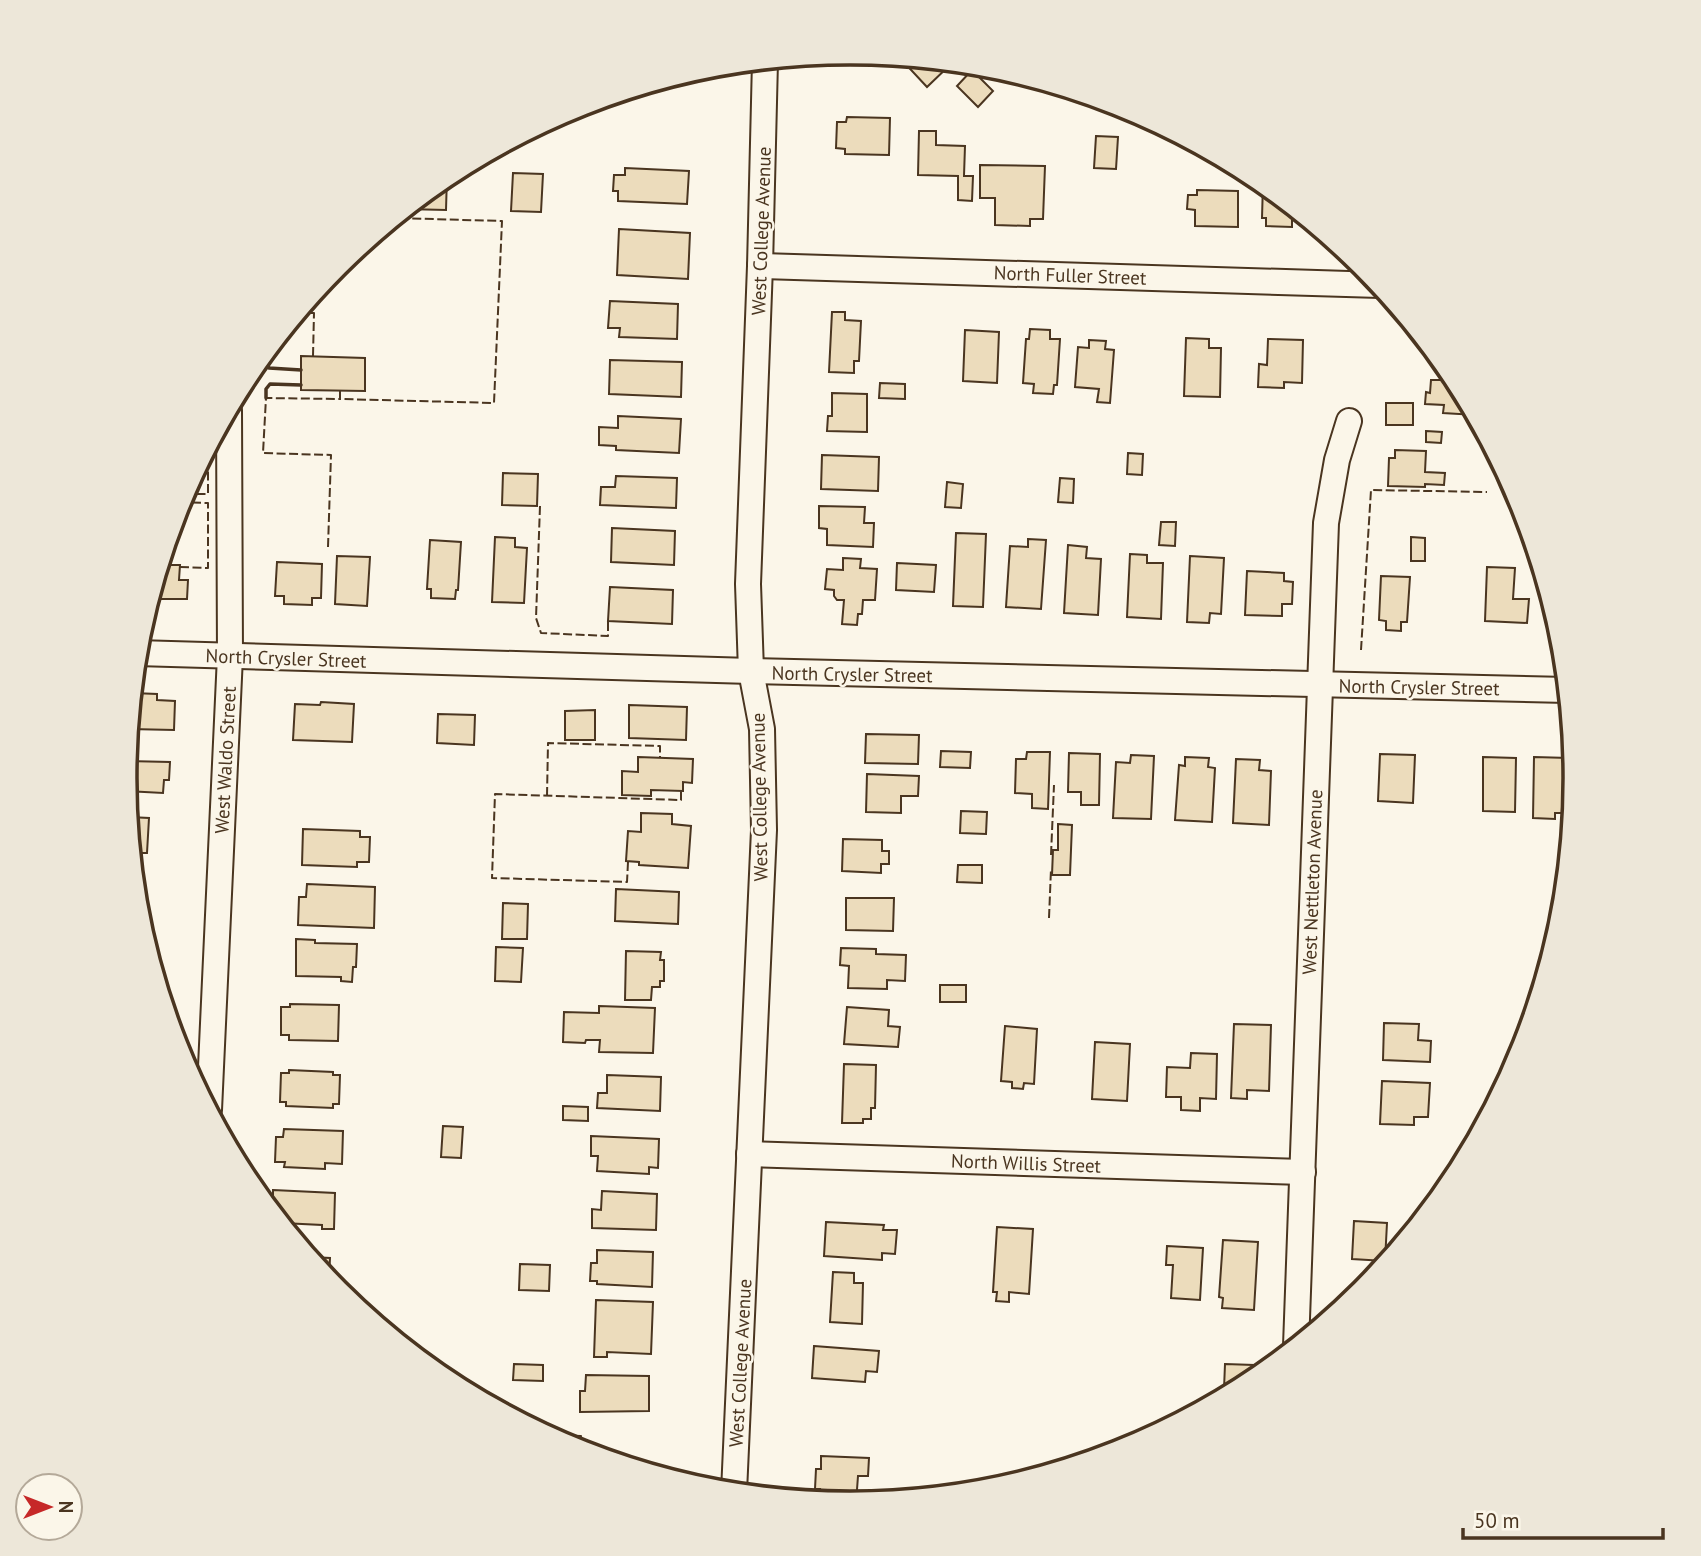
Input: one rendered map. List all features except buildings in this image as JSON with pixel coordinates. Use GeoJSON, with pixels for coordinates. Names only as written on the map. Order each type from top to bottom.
{"type":"FeatureCollection","features":[{"type":"Feature","properties":{"kind":"street","name":"West College Avenue"},"geometry":{"type":"LineString","coordinates":[[734,1482],[764,830],[762,729],[751,671],[748,584],[765,70]]}},
{"type":"Feature","properties":{"kind":"street","name":"North Fuller Street"},"geometry":{"type":"LineString","coordinates":[[760,266],[1365,285]]}},
{"type":"Feature","properties":{"kind":"street","name":"West Nettleton Avenue"},"geometry":{"type":"LineString","coordinates":[[1296,1334],[1326,523],[1337,460],[1349,421]]}},
{"type":"Feature","properties":{"kind":"street","name":"West Waldo Street"},"geometry":{"type":"LineString","coordinates":[[210,1091],[230,656],[229,428]]}},
{"type":"Feature","properties":{"kind":"street","name":"North Crysler Street"},"geometry":{"type":"LineString","coordinates":[[149,653],[1318,686],[1558,690]]}},
{"type":"Feature","properties":{"kind":"street","name":"North Willis Street"},"geometry":{"type":"LineString","coordinates":[[749,1154],[1303,1172]]}},
{"type":"Feature","properties":{"kind":"fence"},"geometry":{"type":"LineString","coordinates":[[340,391],[340,399],[494,403],[502,221],[408,218]]}},
{"type":"Feature","properties":{"kind":"fence"},"geometry":{"type":"LineString","coordinates":[[310,313],[314,313],[313,356]]}},
{"type":"Feature","properties":{"kind":"fence"},"geometry":{"type":"LineString","coordinates":[[328,547],[331,455],[263,453],[266,398],[340,399]]}},
{"type":"Feature","properties":{"kind":"fence"},"geometry":{"type":"LineString","coordinates":[[197,494],[208,494],[208,470]]}},
{"type":"Feature","properties":{"kind":"fence"},"geometry":{"type":"LineString","coordinates":[[1361,650],[1371,490],[1487,492]]}},
{"type":"Feature","properties":{"kind":"fence"},"geometry":{"type":"LineString","coordinates":[[180,567],[208,568],[208,503],[193,502]]}},
{"type":"Feature","properties":{"kind":"fence"},"geometry":{"type":"LineString","coordinates":[[540,506],[536,618],[541,633],[608,636],[608,621]]}},
{"type":"Feature","properties":{"kind":"fence"},"geometry":{"type":"LineString","coordinates":[[547,796],[548,743],[660,746],[660,758]]}},
{"type":"Feature","properties":{"kind":"fence"},"geometry":{"type":"LineString","coordinates":[[1051,855],[1054,785]]}},
{"type":"Feature","properties":{"kind":"fence"},"geometry":{"type":"LineString","coordinates":[[628,862],[627,882],[492,878],[495,794],[681,800],[681,791]]}},
{"type":"Feature","properties":{"kind":"fence"},"geometry":{"type":"LineString","coordinates":[[1049,918],[1051,869]]}},
{"type":"Feature","properties":{"kind":"fence"},"geometry":{"type":"LineString","coordinates":[[575,1436],[581,1438]]}},
{"type":"Feature","properties":{"kind":"wall"},"geometry":{"type":"LineString","coordinates":[[268,367],[301,370]]}},
{"type":"Feature","properties":{"kind":"wall"},"geometry":{"type":"LineString","coordinates":[[266,398],[266,389],[270,384],[301,385]]}}]}
